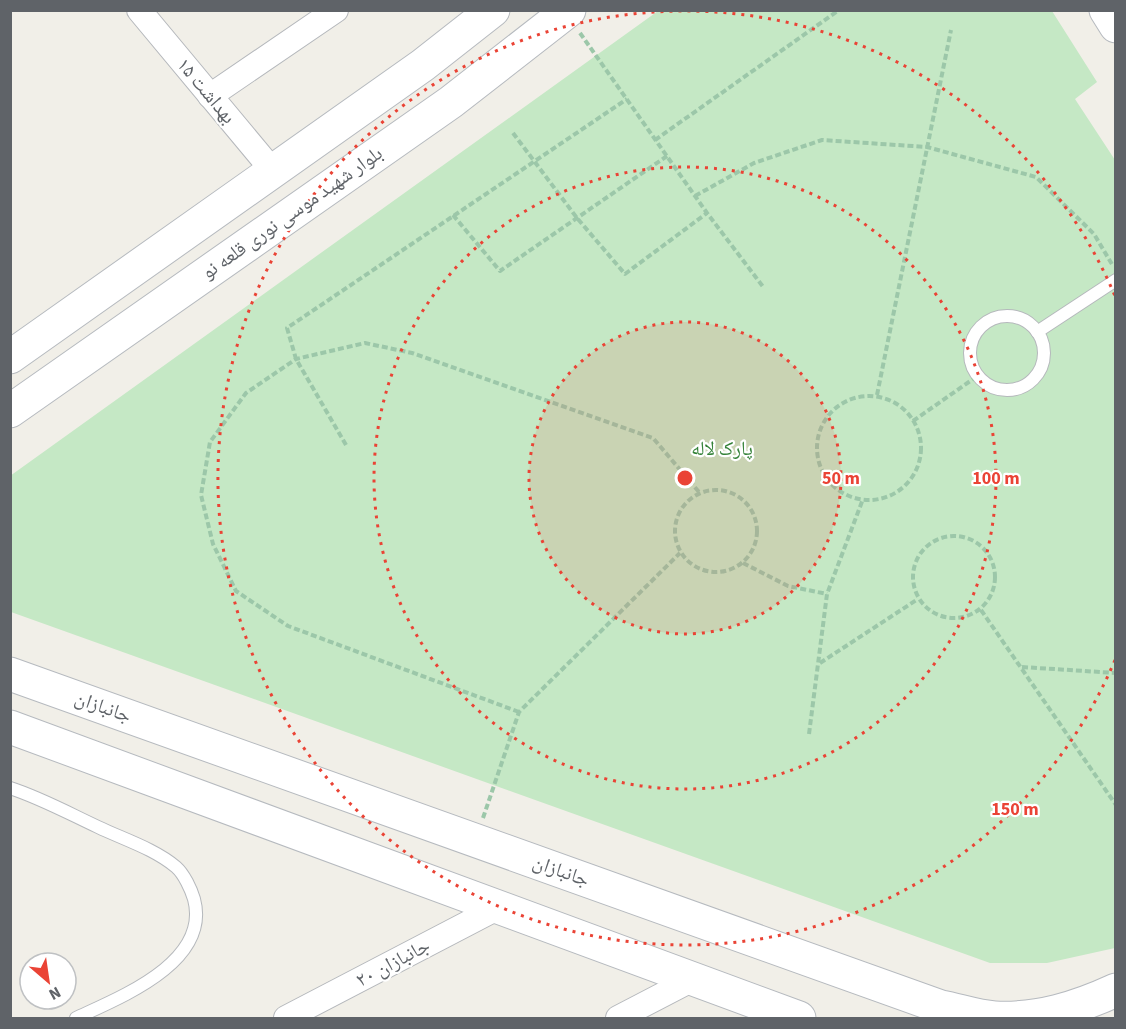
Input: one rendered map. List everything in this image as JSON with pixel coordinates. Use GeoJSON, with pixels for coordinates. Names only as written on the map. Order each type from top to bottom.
{"type":"FeatureCollection","features":[{"type":"Feature","properties":{"kind":"main road"},"geometry":{"type":"LineString","coordinates":[[10,357],[423,65],[493,10]]}},
{"type":"Feature","properties":{"kind":"main road"},"geometry":{"type":"LineString","coordinates":[[1106,10],[1116,26]]}},
{"type":"Feature","properties":{"kind":"main road","name":"بلوار شهید موسی نوری قلعه نو"},"geometry":{"type":"LineString","coordinates":[[10,411],[451,102],[568,11]]}},
{"type":"Feature","properties":{"kind":"main road"},"geometry":{"type":"LineString","coordinates":[[423,65],[451,102]]}},
{"type":"Feature","properties":{"kind":"main road","name":"جانبازان"},"geometry":{"type":"LineString","coordinates":[[10,674],[941,1007],[994,1018],[1038,1016],[1082,1006],[1116,990]]}},
{"type":"Feature","properties":{"kind":"main road"},"geometry":{"type":"LineString","coordinates":[[10,726],[799,1018]]}},
{"type":"Feature","properties":{"kind":"street","name":"بهداشت ۱۵"},"geometry":{"type":"LineString","coordinates":[[139,10],[273,171]]}},
{"type":"Feature","properties":{"kind":"street"},"geometry":{"type":"LineString","coordinates":[[210,96],[336,10]]}},
{"type":"Feature","properties":{"kind":"street","name":"جانبازان ۲۰"},"geometry":{"type":"LineString","coordinates":[[286,1018],[500,907]]}},
{"type":"Feature","properties":{"kind":"street"},"geometry":{"type":"LineString","coordinates":[[618,1018],[693,979]]}},
{"type":"Feature","properties":{"kind":"lane"},"geometry":{"type":"LineString","coordinates":[[1037,332],[1116,279]]}},
{"type":"Feature","properties":{"kind":"lane"},"geometry":{"type":"LineString","coordinates":[[1002,315],[1028,321],[1044,341],[1043,368],[1025,387],[999,391],[976,377],[968,352],[978,328],[1002,315]]}},
{"type":"Feature","properties":{"kind":"lane"},"geometry":{"type":"LineString","coordinates":[[10,788],[149,851],[177,868],[192,891],[197,912],[195,932],[173,962],[135,990],[76,1018]]}},
{"type":"Feature","properties":{"kind":"path"},"geometry":{"type":"LineString","coordinates":[[655,140],[839,10]]}},
{"type":"Feature","properties":{"kind":"path"},"geometry":{"type":"LineString","coordinates":[[568,11],[706,213],[764,288]]}},
{"type":"Feature","properties":{"kind":"path"},"geometry":{"type":"LineString","coordinates":[[878,395],[951,30]]}},
{"type":"Feature","properties":{"kind":"path"},"geometry":{"type":"LineString","coordinates":[[346,445],[296,359],[287,328],[627,99]]}},
{"type":"Feature","properties":{"kind":"path"},"geometry":{"type":"LineString","coordinates":[[513,133],[577,218],[625,274],[706,213]]}},
{"type":"Feature","properties":{"kind":"path"},"geometry":{"type":"LineString","coordinates":[[694,196],[754,163],[822,140],[927,147],[1036,177],[1094,234],[1116,270]]}},
{"type":"Feature","properties":{"kind":"path"},"geometry":{"type":"LineString","coordinates":[[453,215],[500,271],[667,156]]}},
{"type":"Feature","properties":{"kind":"path"},"geometry":{"type":"LineString","coordinates":[[519,712],[288,626],[236,591],[213,544],[201,495],[210,442],[246,393],[296,359],[365,343],[412,353],[653,438],[699,492]]}},
{"type":"Feature","properties":{"kind":"path"},"geometry":{"type":"LineString","coordinates":[[913,421],[976,377]]}},
{"type":"Feature","properties":{"kind":"path"},"geometry":{"type":"LineString","coordinates":[[878,395],[905,408],[913,421],[921,434],[920,464],[903,489],[875,501],[845,496],[823,476],[815,447],[824,418],[847,399],[878,395]]}},
{"type":"Feature","properties":{"kind":"path"},"geometry":{"type":"LineString","coordinates":[[723,489],[744,499],[757,520],[757,543],[743,563],[721,573],[698,569],[680,553],[674,530],[681,507],[699,492],[723,489]]}},
{"type":"Feature","properties":{"kind":"path"},"geometry":{"type":"LineString","coordinates":[[810,734],[826,594],[863,499]]}},
{"type":"Feature","properties":{"kind":"path"},"geometry":{"type":"LineString","coordinates":[[961,535],[983,546],[995,566],[995,590],[981,609],[959,619],[936,615],[918,599],[912,576],[919,554],[938,538],[961,535]]}},
{"type":"Feature","properties":{"kind":"path"},"geometry":{"type":"LineString","coordinates":[[476,840],[519,712],[680,553]]}},
{"type":"Feature","properties":{"kind":"path"},"geometry":{"type":"LineString","coordinates":[[743,563],[788,586],[826,594]]}},
{"type":"Feature","properties":{"kind":"path"},"geometry":{"type":"LineString","coordinates":[[819,664],[918,599]]}},
{"type":"Feature","properties":{"kind":"path"},"geometry":{"type":"LineString","coordinates":[[981,609],[1116,805]]}},
{"type":"Feature","properties":{"kind":"path"},"geometry":{"type":"LineString","coordinates":[[1021,667],[1116,673]]}},
{"type":"Feature","properties":{"kind":"green space","name":"پارک لاله"},"geometry":{"type":"Polygon","coordinates":[[[658,11],[1052,11],[1097,82],[1075,99],[1115,160],[1115,948],[1047,963],[990,963],[11,612],[10,476],[658,11]]]}}]}
